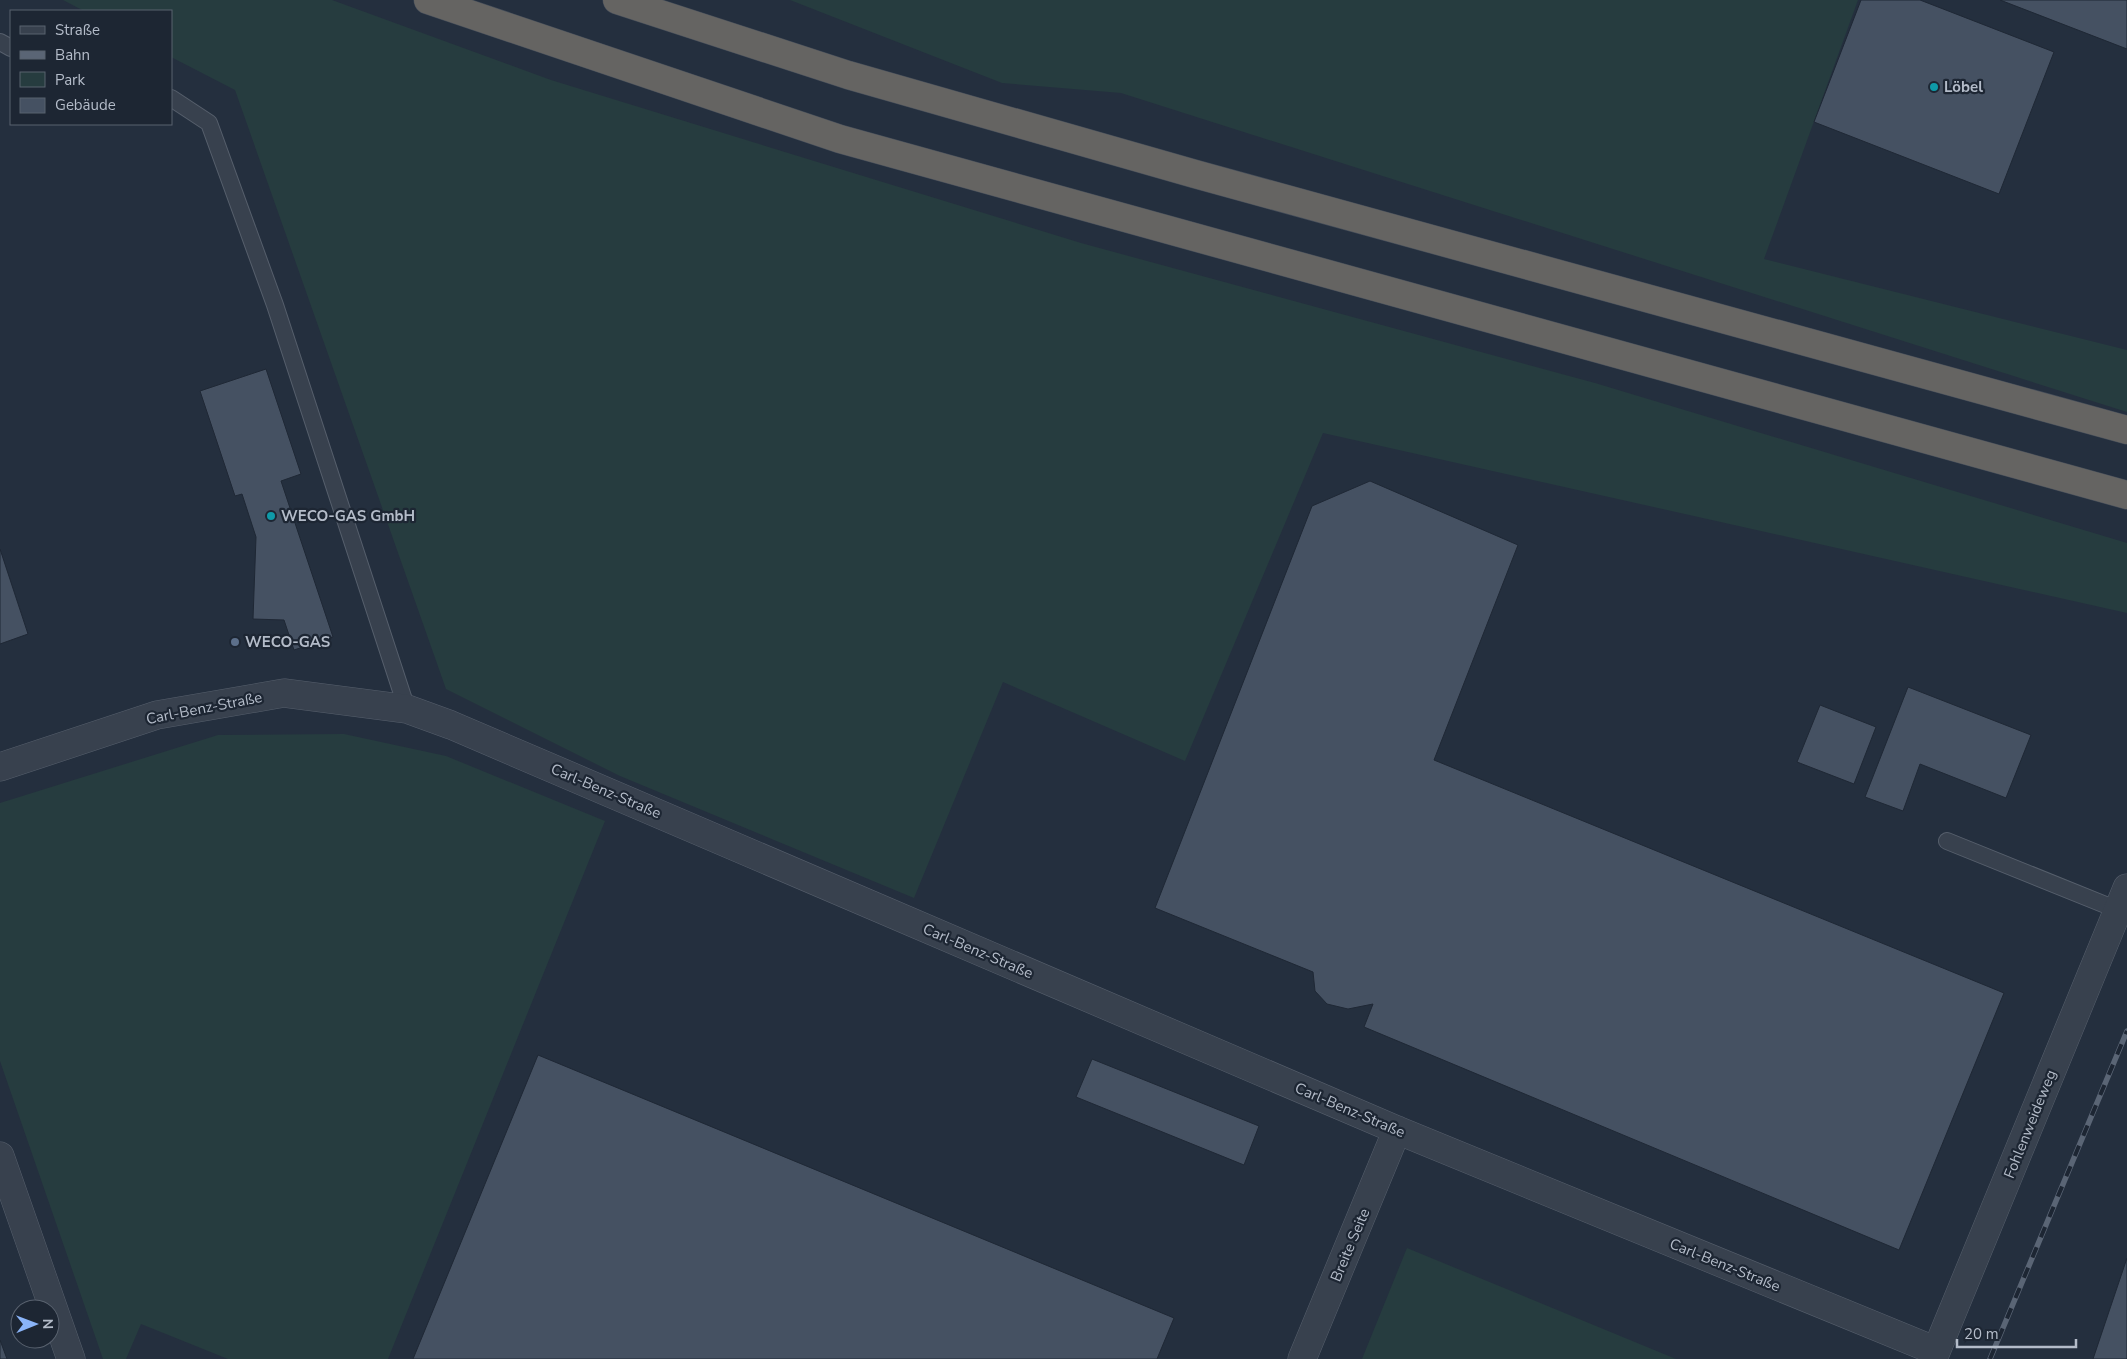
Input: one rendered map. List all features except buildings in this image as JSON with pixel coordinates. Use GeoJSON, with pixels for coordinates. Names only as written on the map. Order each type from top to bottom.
{"type":"FeatureCollection","features":[{"type":"Feature","properties":{"kind":"highway"},"geometry":{"type":"LineString","coordinates":[[428,0],[840,139],[2127,495]]}},
{"type":"Feature","properties":{"kind":"highway"},"geometry":{"type":"LineString","coordinates":[[617,0],[848,75],[1186,172],[2127,430]]}},
{"type":"Feature","properties":{"kind":"street","name":"Carl-Benz-Straße"},"geometry":{"type":"LineString","coordinates":[[0,767],[157,715],[284,693],[407,709],[469,733],[1397,1130],[1934,1355]]}},
{"type":"Feature","properties":{"kind":"street","name":"Fohlenweideweg"},"geometry":{"type":"LineString","coordinates":[[1934,1355],[2123,899]]}},
{"type":"Feature","properties":{"kind":"street","name":"Breite Seite"},"geometry":{"type":"LineString","coordinates":[[1302,1359],[1397,1130]]}},
{"type":"Feature","properties":{"kind":"street"},"geometry":{"type":"LineString","coordinates":[[0,1156],[71,1359]]}},
{"type":"Feature","properties":{"kind":"lane"},"geometry":{"type":"LineString","coordinates":[[172,99],[209,123],[275,305],[407,709]]}},
{"type":"Feature","properties":{"kind":"lane"},"geometry":{"type":"LineString","coordinates":[[1947,841],[2123,899]]}},
{"type":"Feature","properties":{"kind":"green space"},"geometry":{"type":"Polygon","coordinates":[[[63,0],[332,0],[551,80],[1081,243],[1595,383],[2127,543],[2127,613],[1323,433],[1185,761],[1003,682],[914,898],[620,776],[446,689],[235,90],[172,58],[172,10],[82,10],[63,0]]]}},
{"type":"Feature","properties":{"kind":"green space"},"geometry":{"type":"Polygon","coordinates":[[[790,0],[1858,0],[1764,259],[2127,350],[2127,412],[1121,93],[1002,83],[790,0]]]}},
{"type":"Feature","properties":{"kind":"green space"},"geometry":{"type":"Polygon","coordinates":[[[344,734],[446,756],[605,821],[388,1359],[228,1359],[141,1324],[126,1359],[103,1359],[0,1061],[0,803],[218,735],[344,734]]]}},
{"type":"Feature","properties":{"kind":"green space"},"geometry":{"type":"Polygon","coordinates":[[[1407,1248],[1676,1359],[1362,1359],[1407,1248]]]}},
{"type":"Feature","properties":{"kind":"railway"},"geometry":{"type":"LineString","coordinates":[[1990,1359],[2127,1031]]}},
{"type":"Feature","properties":{"kind":"place","name":"Löbel"},"geometry":{"type":"Point","coordinates":[1934,87]}},
{"type":"Feature","properties":{"kind":"place","name":"WECO-GAS GmbH"},"geometry":{"type":"Point","coordinates":[271,516]}},
{"type":"Feature","properties":{"kind":"place","name":"WECO-GAS"},"geometry":{"type":"Point","coordinates":[235,642]}}]}
